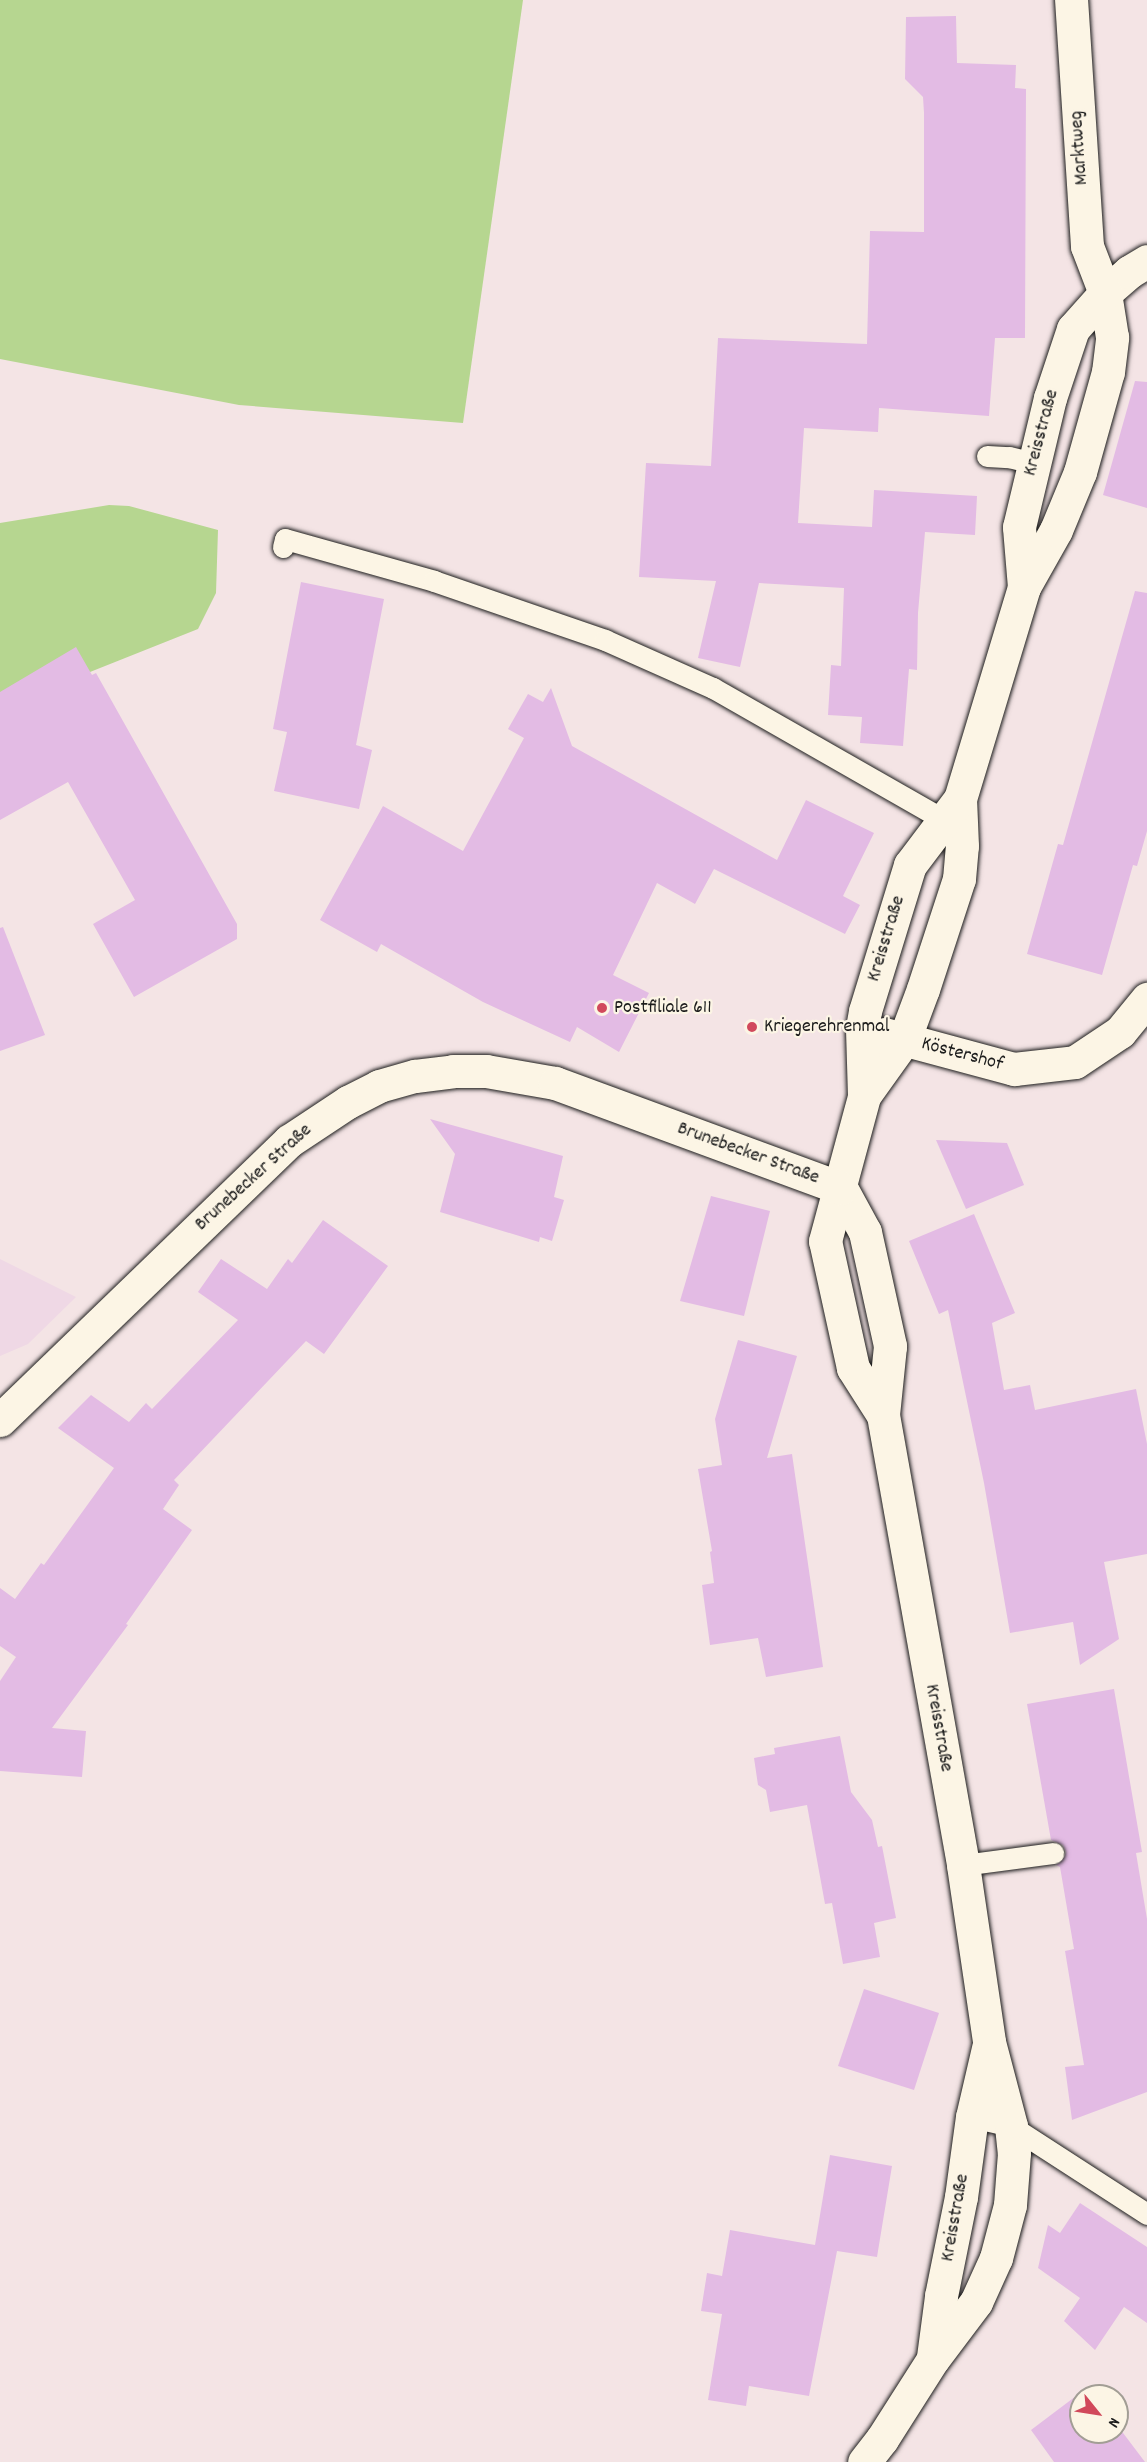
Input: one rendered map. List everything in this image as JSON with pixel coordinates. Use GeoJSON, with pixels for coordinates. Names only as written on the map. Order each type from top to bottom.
{"type":"FeatureCollection","features":[{"type":"Feature","properties":{"kind":"street","name":"Marktweg"},"geometry":{"type":"LineString","coordinates":[[1071,0],[1086,246],[1105,293]]}},
{"type":"Feature","properties":{"kind":"street","name":"Kreisstraße"},"geometry":{"type":"LineString","coordinates":[[1024,587],[1019,527],[1050,398],[1073,329],[1105,293],[1128,272],[1147,261]]}},
{"type":"Feature","properties":{"kind":"street","name":"Kreisstraße"},"geometry":{"type":"LineString","coordinates":[[864,1096],[904,1040],[959,879],[955,822],[1024,587],[1056,530],[1080,472],[1108,372],[1112,337],[1105,293]]}},
{"type":"Feature","properties":{"kind":"street","name":"Kreisstraße"},"geometry":{"type":"LineString","coordinates":[[864,2462],[882,2439],[933,2359],[976,2302],[996,2258],[1010,2205],[1014,2153],[1011,2126],[989,2042],[963,1865],[882,1415],[890,1346],[866,1232],[841,1188],[864,1096],[862,1028],[910,865],[955,822]]}},
{"type":"Feature","properties":{"kind":"street","name":"Köstershof"},"geometry":{"type":"LineString","coordinates":[[862,1028],[1014,1069],[1076,1062],[1120,1032],[1147,999]]}},
{"type":"Feature","properties":{"kind":"street","name":"Brunebecker Straße"},"geometry":{"type":"LineString","coordinates":[[0,1420],[290,1141],[348,1102],[379,1086],[415,1076],[453,1071],[486,1071],[555,1083],[841,1188]]}},
{"type":"Feature","properties":{"kind":"street","name":"Kreisstraße"},"geometry":{"type":"LineString","coordinates":[[933,2359],[941,2296],[961,2197],[972,2117],[989,2042]]}},
{"type":"Feature","properties":{"kind":"lane"},"geometry":{"type":"LineString","coordinates":[[987,456],[1009,457],[1033,464]]}},
{"type":"Feature","properties":{"kind":"lane"},"geometry":{"type":"LineString","coordinates":[[283,547],[285,539],[434,581],[604,640],[712,688],[955,822]]}},
{"type":"Feature","properties":{"kind":"lane"},"geometry":{"type":"LineString","coordinates":[[963,1865],[1053,1853]]}},
{"type":"Feature","properties":{"kind":"lane"},"geometry":{"type":"LineString","coordinates":[[972,2117],[1011,2126],[1147,2214]]}},
{"type":"Feature","properties":{"kind":"shaded area"},"geometry":{"type":"Polygon","coordinates":[[[0,1259],[76,1297],[28,1344],[0,1356],[0,1259]]]}},
{"type":"Feature","properties":{"kind":"green space"},"geometry":{"type":"Polygon","coordinates":[[[0,0],[523,0],[463,423],[239,405],[0,359],[0,0]]]}},
{"type":"Feature","properties":{"kind":"green space"},"geometry":{"type":"Polygon","coordinates":[[[109,505],[129,506],[218,530],[216,593],[198,629],[90,672],[0,724],[0,523],[109,505]]]}},
{"type":"Feature","properties":{"kind":"building"},"geometry":{"type":"Polygon","coordinates":[[[956,16],[957,63],[1016,65],[1015,88],[1026,89],[1025,338],[995,338],[989,416],[879,408],[878,432],[804,428],[798,523],[872,527],[874,490],[977,496],[975,535],[925,532],[918,613],[917,670],[909,669],[903,746],[860,743],[862,717],[828,715],[831,665],[841,666],[844,588],[759,583],[740,667],[698,658],[716,581],[639,577],[646,463],[711,466],[718,338],[867,344],[870,231],[924,232],[923,97],[905,79],[906,17],[956,16]]]}},
{"type":"Feature","properties":{"kind":"building"},"geometry":{"type":"Polygon","coordinates":[[[1135,381],[1147,382],[1147,508],[1103,495],[1135,381]]]}},
{"type":"Feature","properties":{"kind":"building"},"geometry":{"type":"Polygon","coordinates":[[[301,582],[384,599],[356,745],[372,750],[359,809],[274,791],[287,732],[273,729],[301,582]]]}},
{"type":"Feature","properties":{"kind":"building"},"geometry":{"type":"Polygon","coordinates":[[[1135,591],[1147,593],[1147,831],[1137,866],[1133,865],[1102,975],[1027,954],[1058,844],[1063,845],[1135,591]]]}},
{"type":"Feature","properties":{"kind":"building"},"geometry":{"type":"Polygon","coordinates":[[[76,647],[92,675],[96,673],[237,924],[237,939],[134,997],[93,924],[135,900],[68,782],[0,820],[0,692],[76,647]]]}},
{"type":"Feature","properties":{"kind":"building"},"geometry":{"type":"Polygon","coordinates":[[[551,688],[572,746],[777,860],[806,800],[874,833],[843,896],[860,905],[845,934],[714,869],[695,904],[657,883],[613,975],[649,993],[619,1052],[577,1027],[570,1042],[483,1002],[381,944],[377,952],[320,920],[383,806],[463,851],[524,738],[508,729],[528,694],[543,702],[551,688]]]}},
{"type":"Feature","properties":{"kind":"building"},"geometry":{"type":"Polygon","coordinates":[[[3,927],[45,1035],[0,1051],[0,928],[3,927]]]}},
{"type":"Feature","properties":{"kind":"building"},"geometry":{"type":"Polygon","coordinates":[[[430,1119],[563,1156],[554,1197],[564,1200],[552,1241],[540,1237],[539,1242],[440,1212],[455,1154],[430,1119]]]}},
{"type":"Feature","properties":{"kind":"building"},"geometry":{"type":"Polygon","coordinates":[[[936,1140],[1007,1143],[1024,1185],[966,1209],[936,1140]]]}},
{"type":"Feature","properties":{"kind":"building"},"geometry":{"type":"Polygon","coordinates":[[[711,1196],[770,1211],[744,1316],[680,1301],[711,1196]]]}},
{"type":"Feature","properties":{"kind":"building"},"geometry":{"type":"Polygon","coordinates":[[[974,1214],[1015,1313],[992,1323],[1004,1390],[1030,1385],[1035,1410],[1136,1389],[1147,1444],[1147,1554],[1104,1562],[1119,1639],[1080,1665],[1073,1622],[1010,1633],[984,1483],[948,1310],[939,1314],[909,1241],[974,1214]]]}},
{"type":"Feature","properties":{"kind":"building"},"geometry":{"type":"Polygon","coordinates":[[[323,1220],[388,1266],[324,1354],[306,1341],[174,1480],[179,1485],[163,1509],[192,1530],[126,1624],[128,1625],[52,1728],[86,1731],[82,1777],[0,1771],[0,1681],[16,1657],[0,1646],[0,1588],[15,1599],[41,1563],[44,1565],[114,1468],[58,1428],[91,1395],[129,1422],[146,1403],[152,1409],[238,1320],[198,1292],[221,1259],[267,1289],[288,1259],[292,1263],[323,1220]]]}},
{"type":"Feature","properties":{"kind":"building"},"geometry":{"type":"Polygon","coordinates":[[[738,1340],[797,1356],[767,1458],[792,1454],[823,1667],[766,1677],[758,1638],[710,1645],[702,1585],[714,1583],[710,1552],[712,1551],[698,1469],[722,1465],[715,1419],[738,1340]]]}},
{"type":"Feature","properties":{"kind":"building"},"geometry":{"type":"Polygon","coordinates":[[[1114,1689],[1142,1852],[1136,1853],[1147,1919],[1147,2092],[1072,2120],[1065,2067],[1084,2065],[1065,1951],[1074,1949],[1060,1867],[1056,1865],[1064,1858],[1066,1852],[1063,1845],[1051,1840],[1027,1704],[1114,1689]]]}},
{"type":"Feature","properties":{"kind":"building"},"geometry":{"type":"Polygon","coordinates":[[[840,1736],[851,1792],[872,1820],[878,1847],[882,1846],[896,1918],[874,1923],[880,1957],[843,1964],[832,1903],[825,1904],[807,1805],[770,1812],[766,1790],[758,1785],[754,1758],[775,1754],[774,1748],[840,1736]]]}},
{"type":"Feature","properties":{"kind":"building"},"geometry":{"type":"Polygon","coordinates":[[[864,1989],[939,2013],[914,2090],[838,2066],[864,1989]]]}},
{"type":"Feature","properties":{"kind":"building"},"geometry":{"type":"Polygon","coordinates":[[[830,2155],[892,2166],[877,2257],[837,2251],[809,2396],[749,2386],[746,2406],[708,2400],[722,2314],[701,2311],[707,2273],[722,2276],[730,2230],[815,2245],[830,2155]]]}},
{"type":"Feature","properties":{"kind":"building"},"geometry":{"type":"Polygon","coordinates":[[[1080,2203],[1147,2247],[1147,2323],[1124,2307],[1095,2350],[1064,2321],[1080,2298],[1038,2268],[1048,2225],[1060,2233],[1080,2203]]]}},
{"type":"Feature","properties":{"kind":"building"},"geometry":{"type":"Polygon","coordinates":[[[1069,2401],[1069,2444],[1129,2444],[1129,2441],[1145,2462],[1054,2462],[1031,2430],[1069,2401]]]}},
{"type":"Feature","properties":{"kind":"place","name":"Postfiliale 611"},"geometry":{"type":"Point","coordinates":[602,1008]}},
{"type":"Feature","properties":{"kind":"place","name":"Kriegerehrenmal"},"geometry":{"type":"Point","coordinates":[752,1027]}}]}
